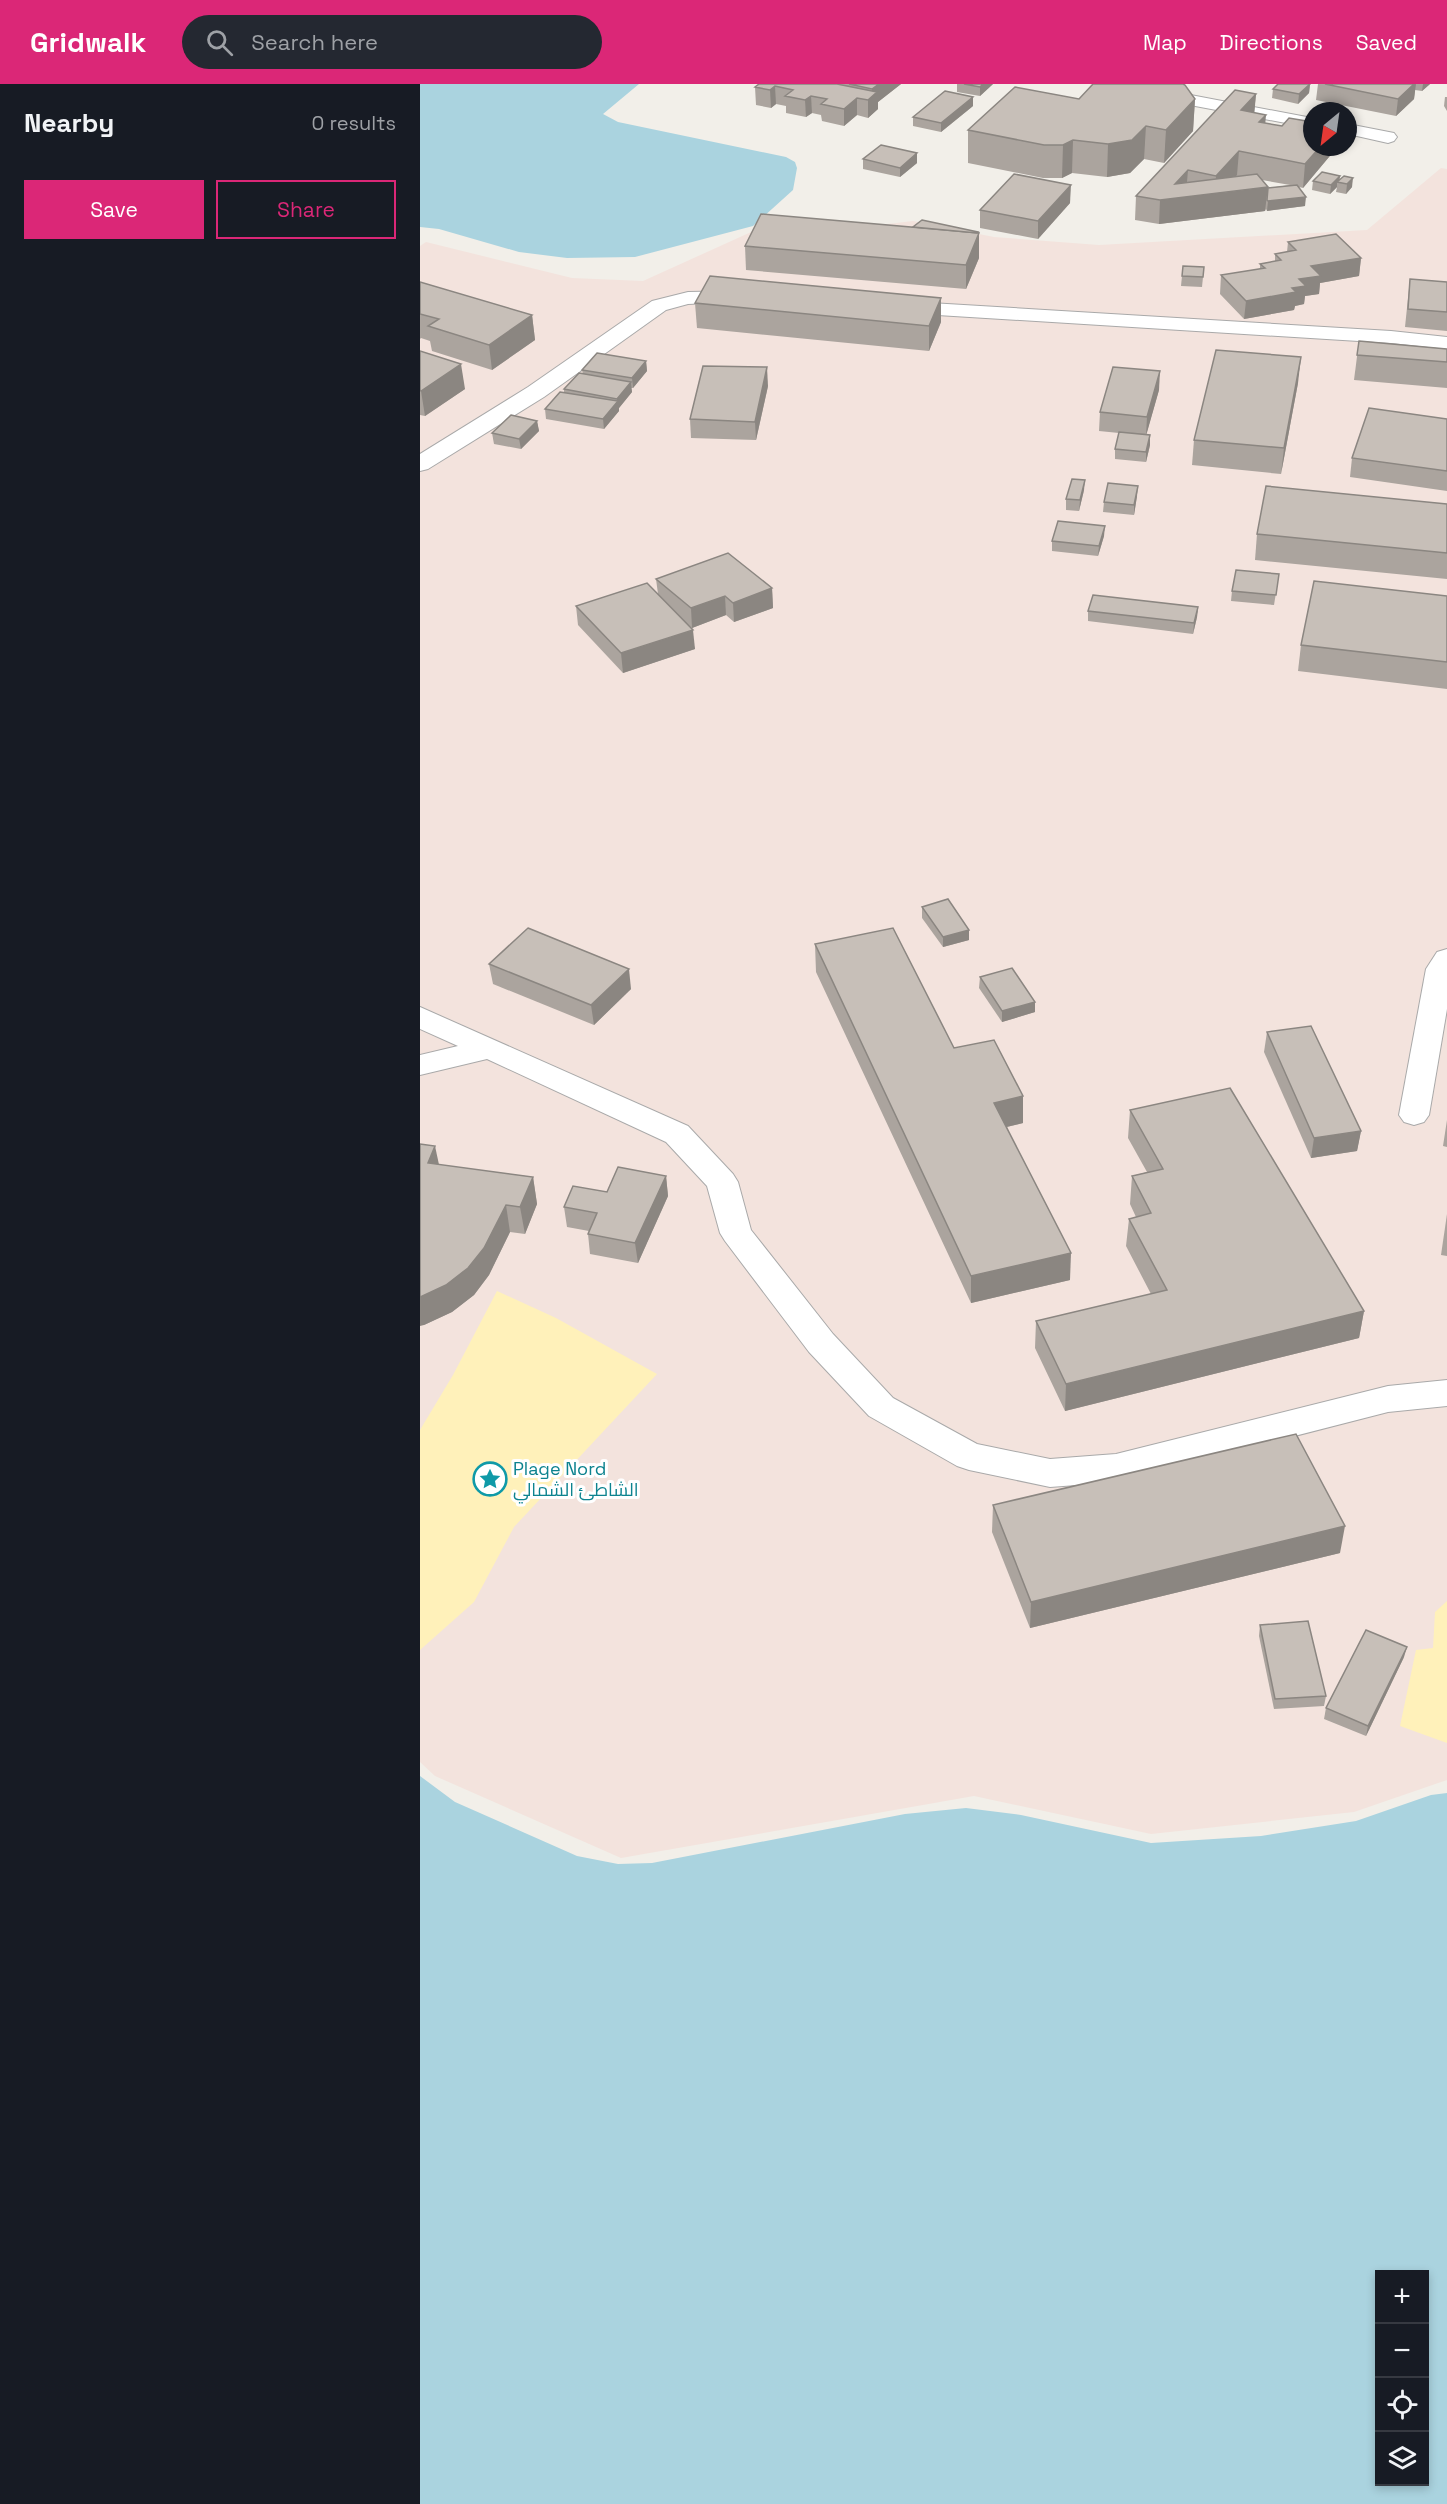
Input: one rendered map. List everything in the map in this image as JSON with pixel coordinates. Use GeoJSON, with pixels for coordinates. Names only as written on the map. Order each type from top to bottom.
{"type":"FeatureCollection","features":[{"type":"Feature","properties":{"kind":"street"},"geometry":{"type":"LineString","coordinates":[[420,464],[545,386],[659,305],[688,298],[763,298]]}},
{"type":"Feature","properties":{"kind":"street"},"geometry":{"type":"LineString","coordinates":[[871,305],[1447,342]]}},
{"type":"Feature","properties":{"kind":"street"},"geometry":{"type":"LineString","coordinates":[[420,1017],[677,1134],[722,1182],[736,1233],[829,1351],[881,1407],[969,1456],[1050,1473],[1116,1468],[1388,1399],[1447,1393]]}},
{"type":"Feature","properties":{"kind":"street"},"geometry":{"type":"LineString","coordinates":[[420,1065],[489,1049]]}},
{"type":"Feature","properties":{"kind":"lane"},"geometry":{"type":"LineString","coordinates":[[1106,84],[1303,121]]}},
{"type":"Feature","properties":{"kind":"lane"},"geometry":{"type":"LineString","coordinates":[[1357,131],[1388,137]]}},
{"type":"Feature","properties":{"kind":"lane"},"geometry":{"type":"LineString","coordinates":[[1414,1116],[1440,969],[1447,958]]}},
{"type":"Feature","properties":{"kind":"shaded area"},"geometry":{"type":"Polygon","coordinates":[[[1441,168],[1447,169],[1447,1780],[1354,1812],[1151,1834],[974,1796],[621,1858],[435,1776],[420,1762],[420,246],[426,242],[572,278],[643,281],[760,228],[871,226],[913,221],[994,237],[1099,245],[1367,230],[1441,168]]]}},
{"type":"Feature","properties":{"kind":"sand","name":"Plage Nord الشاطئ الشمالي"},"geometry":{"type":"Polygon","coordinates":[[[497,1291],[556,1318],[657,1374],[514,1527],[474,1602],[420,1650],[420,1430],[453,1375],[497,1291]]]}},
{"type":"Feature","properties":{"kind":"sand"},"geometry":{"type":"Polygon","coordinates":[[[1447,1601],[1447,1743],[1400,1726],[1416,1650],[1433,1648],[1435,1612],[1447,1601]]]}},
{"type":"Feature","properties":{"kind":"water"},"geometry":{"type":"Polygon","coordinates":[[[420,84],[639,84],[603,114],[618,122],[786,157],[795,162],[797,168],[793,190],[753,226],[635,257],[567,258],[519,252],[439,229],[420,227],[420,84]]]}},
{"type":"Feature","properties":{"kind":"water"},"geometry":{"type":"Polygon","coordinates":[[[420,1776],[455,1802],[577,1856],[618,1864],[652,1863],[905,1814],[966,1808],[1021,1815],[1151,1843],[1261,1836],[1356,1821],[1431,1795],[1447,1793],[1447,2504],[420,2504],[420,1776]]]}},
{"type":"Feature","properties":{"kind":"building"},"geometry":{"type":"Polygon","coordinates":[[[759,84],[837,84],[877,92],[868,100],[857,98],[844,109],[821,104],[827,99],[811,96],[805,100],[785,96],[793,90],[775,86],[770,90],[755,87],[759,84]]]}},
{"type":"Feature","properties":{"kind":"building"},"geometry":{"type":"Polygon","coordinates":[[[849,84],[879,84],[872,89],[849,84]]]}},
{"type":"Feature","properties":{"kind":"building"},"geometry":{"type":"Polygon","coordinates":[[[964,84],[983,84],[980,87],[964,84]]]}},
{"type":"Feature","properties":{"kind":"building"},"geometry":{"type":"Polygon","coordinates":[[[1093,84],[1183,84],[1195,99],[1166,130],[1146,126],[1132,140],[1108,144],[1073,140],[1063,145],[1044,145],[968,130],[1015,87],[1079,99],[1093,84]]]}},
{"type":"Feature","properties":{"kind":"building"},"geometry":{"type":"Polygon","coordinates":[[[1278,84],[1310,84],[1299,94],[1273,89],[1278,84]]]}},
{"type":"Feature","properties":{"kind":"building"},"geometry":{"type":"Polygon","coordinates":[[[1325,84],[1414,84],[1398,99],[1325,84]]]}},
{"type":"Feature","properties":{"kind":"building"},"geometry":{"type":"Polygon","coordinates":[[[1235,90],[1256,94],[1241,110],[1266,115],[1259,122],[1282,126],[1289,118],[1303,120],[1303,156],[1312,156],[1305,164],[1239,151],[1216,176],[1188,170],[1175,184],[1257,174],[1268,187],[1160,200],[1136,196],[1235,90]]]}},
{"type":"Feature","properties":{"kind":"building"},"geometry":{"type":"Polygon","coordinates":[[[945,91],[973,97],[941,123],[913,117],[945,91]]]}},
{"type":"Feature","properties":{"kind":"building"},"geometry":{"type":"Polygon","coordinates":[[[881,145],[917,153],[900,168],[863,159],[881,145]]]}},
{"type":"Feature","properties":{"kind":"building"},"geometry":{"type":"Polygon","coordinates":[[[1322,172],[1340,176],[1331,185],[1313,181],[1322,172]]]}},
{"type":"Feature","properties":{"kind":"building"},"geometry":{"type":"Polygon","coordinates":[[[1014,174],[1071,185],[1038,221],[980,210],[1014,174]]]}},
{"type":"Feature","properties":{"kind":"building"},"geometry":{"type":"Polygon","coordinates":[[[1344,176],[1353,178],[1347,184],[1337,182],[1344,176]]]}},
{"type":"Feature","properties":{"kind":"building"},"geometry":{"type":"Polygon","coordinates":[[[1297,185],[1306,197],[1267,200],[1268,188],[1297,185]]]}},
{"type":"Feature","properties":{"kind":"building"},"geometry":{"type":"Polygon","coordinates":[[[761,214],[979,233],[966,265],[745,246],[761,214]]]}},
{"type":"Feature","properties":{"kind":"building"},"geometry":{"type":"Polygon","coordinates":[[[922,220],[978,232],[913,227],[922,220]]]}},
{"type":"Feature","properties":{"kind":"building"},"geometry":{"type":"Polygon","coordinates":[[[1336,234],[1361,258],[1311,266],[1321,276],[1299,279],[1306,286],[1292,288],[1296,292],[1246,301],[1221,275],[1265,268],[1260,264],[1281,260],[1275,254],[1296,250],[1288,242],[1336,234]]]}},
{"type":"Feature","properties":{"kind":"building"},"geometry":{"type":"Polygon","coordinates":[[[1183,266],[1204,267],[1203,277],[1182,276],[1183,266]]]}},
{"type":"Feature","properties":{"kind":"building"},"geometry":{"type":"Polygon","coordinates":[[[710,276],[941,298],[929,326],[695,303],[710,276]]]}},
{"type":"Feature","properties":{"kind":"building"},"geometry":{"type":"Polygon","coordinates":[[[1410,279],[1447,282],[1447,312],[1408,309],[1410,279]]]}},
{"type":"Feature","properties":{"kind":"building"},"geometry":{"type":"Polygon","coordinates":[[[420,282],[532,315],[489,345],[428,326],[439,319],[420,314],[420,282]]]}},
{"type":"Feature","properties":{"kind":"building"},"geometry":{"type":"Polygon","coordinates":[[[1359,341],[1447,349],[1447,362],[1357,355],[1359,341]]]}},
{"type":"Feature","properties":{"kind":"building"},"geometry":{"type":"Polygon","coordinates":[[[1216,350],[1301,357],[1284,448],[1194,440],[1216,350]]]}},
{"type":"Feature","properties":{"kind":"building"},"geometry":{"type":"Polygon","coordinates":[[[420,351],[461,364],[421,391],[420,351]]]}},
{"type":"Feature","properties":{"kind":"building"},"geometry":{"type":"Polygon","coordinates":[[[597,353],[646,361],[632,378],[582,370],[597,353]]]}},
{"type":"Feature","properties":{"kind":"building"},"geometry":{"type":"Polygon","coordinates":[[[703,366],[767,367],[755,422],[690,419],[703,366]]]}},
{"type":"Feature","properties":{"kind":"building"},"geometry":{"type":"Polygon","coordinates":[[[1113,367],[1160,371],[1147,417],[1100,412],[1113,367]]]}},
{"type":"Feature","properties":{"kind":"building"},"geometry":{"type":"Polygon","coordinates":[[[579,373],[631,382],[617,399],[564,389],[579,373]]]}},
{"type":"Feature","properties":{"kind":"building"},"geometry":{"type":"Polygon","coordinates":[[[560,392],[618,401],[603,419],[545,409],[560,392]]]}},
{"type":"Feature","properties":{"kind":"building"},"geometry":{"type":"Polygon","coordinates":[[[1369,408],[1447,419],[1447,471],[1352,458],[1369,408]]]}},
{"type":"Feature","properties":{"kind":"building"},"geometry":{"type":"Polygon","coordinates":[[[511,415],[537,421],[519,439],[492,433],[511,415]]]}},
{"type":"Feature","properties":{"kind":"building"},"geometry":{"type":"Polygon","coordinates":[[[1119,432],[1150,435],[1146,452],[1115,449],[1119,432]]]}},
{"type":"Feature","properties":{"kind":"building"},"geometry":{"type":"Polygon","coordinates":[[[1072,479],[1085,480],[1080,500],[1066,499],[1072,479]]]}},
{"type":"Feature","properties":{"kind":"building"},"geometry":{"type":"Polygon","coordinates":[[[1108,483],[1138,486],[1134,505],[1104,502],[1108,483]]]}},
{"type":"Feature","properties":{"kind":"building"},"geometry":{"type":"Polygon","coordinates":[[[1266,486],[1447,504],[1447,553],[1257,534],[1266,486]]]}},
{"type":"Feature","properties":{"kind":"building"},"geometry":{"type":"Polygon","coordinates":[[[1058,521],[1105,526],[1099,546],[1052,541],[1058,521]]]}},
{"type":"Feature","properties":{"kind":"building"},"geometry":{"type":"Polygon","coordinates":[[[728,553],[772,588],[733,603],[725,596],[691,608],[656,579],[728,553]]]}},
{"type":"Feature","properties":{"kind":"building"},"geometry":{"type":"Polygon","coordinates":[[[1236,570],[1279,574],[1276,595],[1232,591],[1236,570]]]}},
{"type":"Feature","properties":{"kind":"building"},"geometry":{"type":"Polygon","coordinates":[[[1314,581],[1447,596],[1447,662],[1301,645],[1314,581]]]}},
{"type":"Feature","properties":{"kind":"building"},"geometry":{"type":"Polygon","coordinates":[[[647,583],[693,630],[621,653],[576,606],[647,583]]]}},
{"type":"Feature","properties":{"kind":"building"},"geometry":{"type":"Polygon","coordinates":[[[1093,595],[1198,607],[1194,623],[1088,611],[1093,595]]]}},
{"type":"Feature","properties":{"kind":"building"},"geometry":{"type":"Polygon","coordinates":[[[948,899],[969,930],[943,937],[922,907],[948,899]]]}},
{"type":"Feature","properties":{"kind":"building"},"geometry":{"type":"Polygon","coordinates":[[[528,928],[629,969],[591,1005],[489,964],[528,928]]]}},
{"type":"Feature","properties":{"kind":"building"},"geometry":{"type":"Polygon","coordinates":[[[893,928],[954,1048],[994,1040],[1023,1096],[994,1103],[1071,1253],[971,1276],[815,944],[893,928]]]}},
{"type":"Feature","properties":{"kind":"building"},"geometry":{"type":"Polygon","coordinates":[[[1012,968],[1035,1002],[1002,1011],[980,977],[1012,968]]]}},
{"type":"Feature","properties":{"kind":"building"},"geometry":{"type":"Polygon","coordinates":[[[1311,1026],[1361,1131],[1314,1138],[1267,1032],[1311,1026]]]}},
{"type":"Feature","properties":{"kind":"building"},"geometry":{"type":"Polygon","coordinates":[[[1230,1088],[1364,1311],[1066,1384],[1036,1321],[1167,1290],[1129,1219],[1151,1213],[1132,1176],[1163,1169],[1130,1110],[1230,1088]]]}},
{"type":"Feature","properties":{"kind":"building"},"geometry":{"type":"Polygon","coordinates":[[[420,1144],[435,1146],[428,1163],[533,1177],[520,1207],[506,1205],[484,1248],[468,1268],[446,1285],[420,1297],[420,1144]]]}},
{"type":"Feature","properties":{"kind":"building"},"geometry":{"type":"Polygon","coordinates":[[[618,1167],[666,1176],[635,1243],[588,1234],[597,1213],[564,1207],[573,1186],[607,1192],[618,1167]]]}},
{"type":"Feature","properties":{"kind":"building"},"geometry":{"type":"Polygon","coordinates":[[[1296,1434],[1345,1526],[1031,1602],[993,1505],[1296,1434]]]}},
{"type":"Feature","properties":{"kind":"building"},"geometry":{"type":"Polygon","coordinates":[[[1308,1621],[1326,1696],[1275,1699],[1260,1625],[1308,1621]]]}},
{"type":"Feature","properties":{"kind":"building"},"geometry":{"type":"Polygon","coordinates":[[[1366,1630],[1407,1647],[1368,1726],[1326,1708],[1366,1630]]]}},
{"type":"Feature","properties":{"kind":"place","name":"Plage Nord الشاطئ الشمالي"},"geometry":{"type":"Point","coordinates":[490,1479]}}]}
